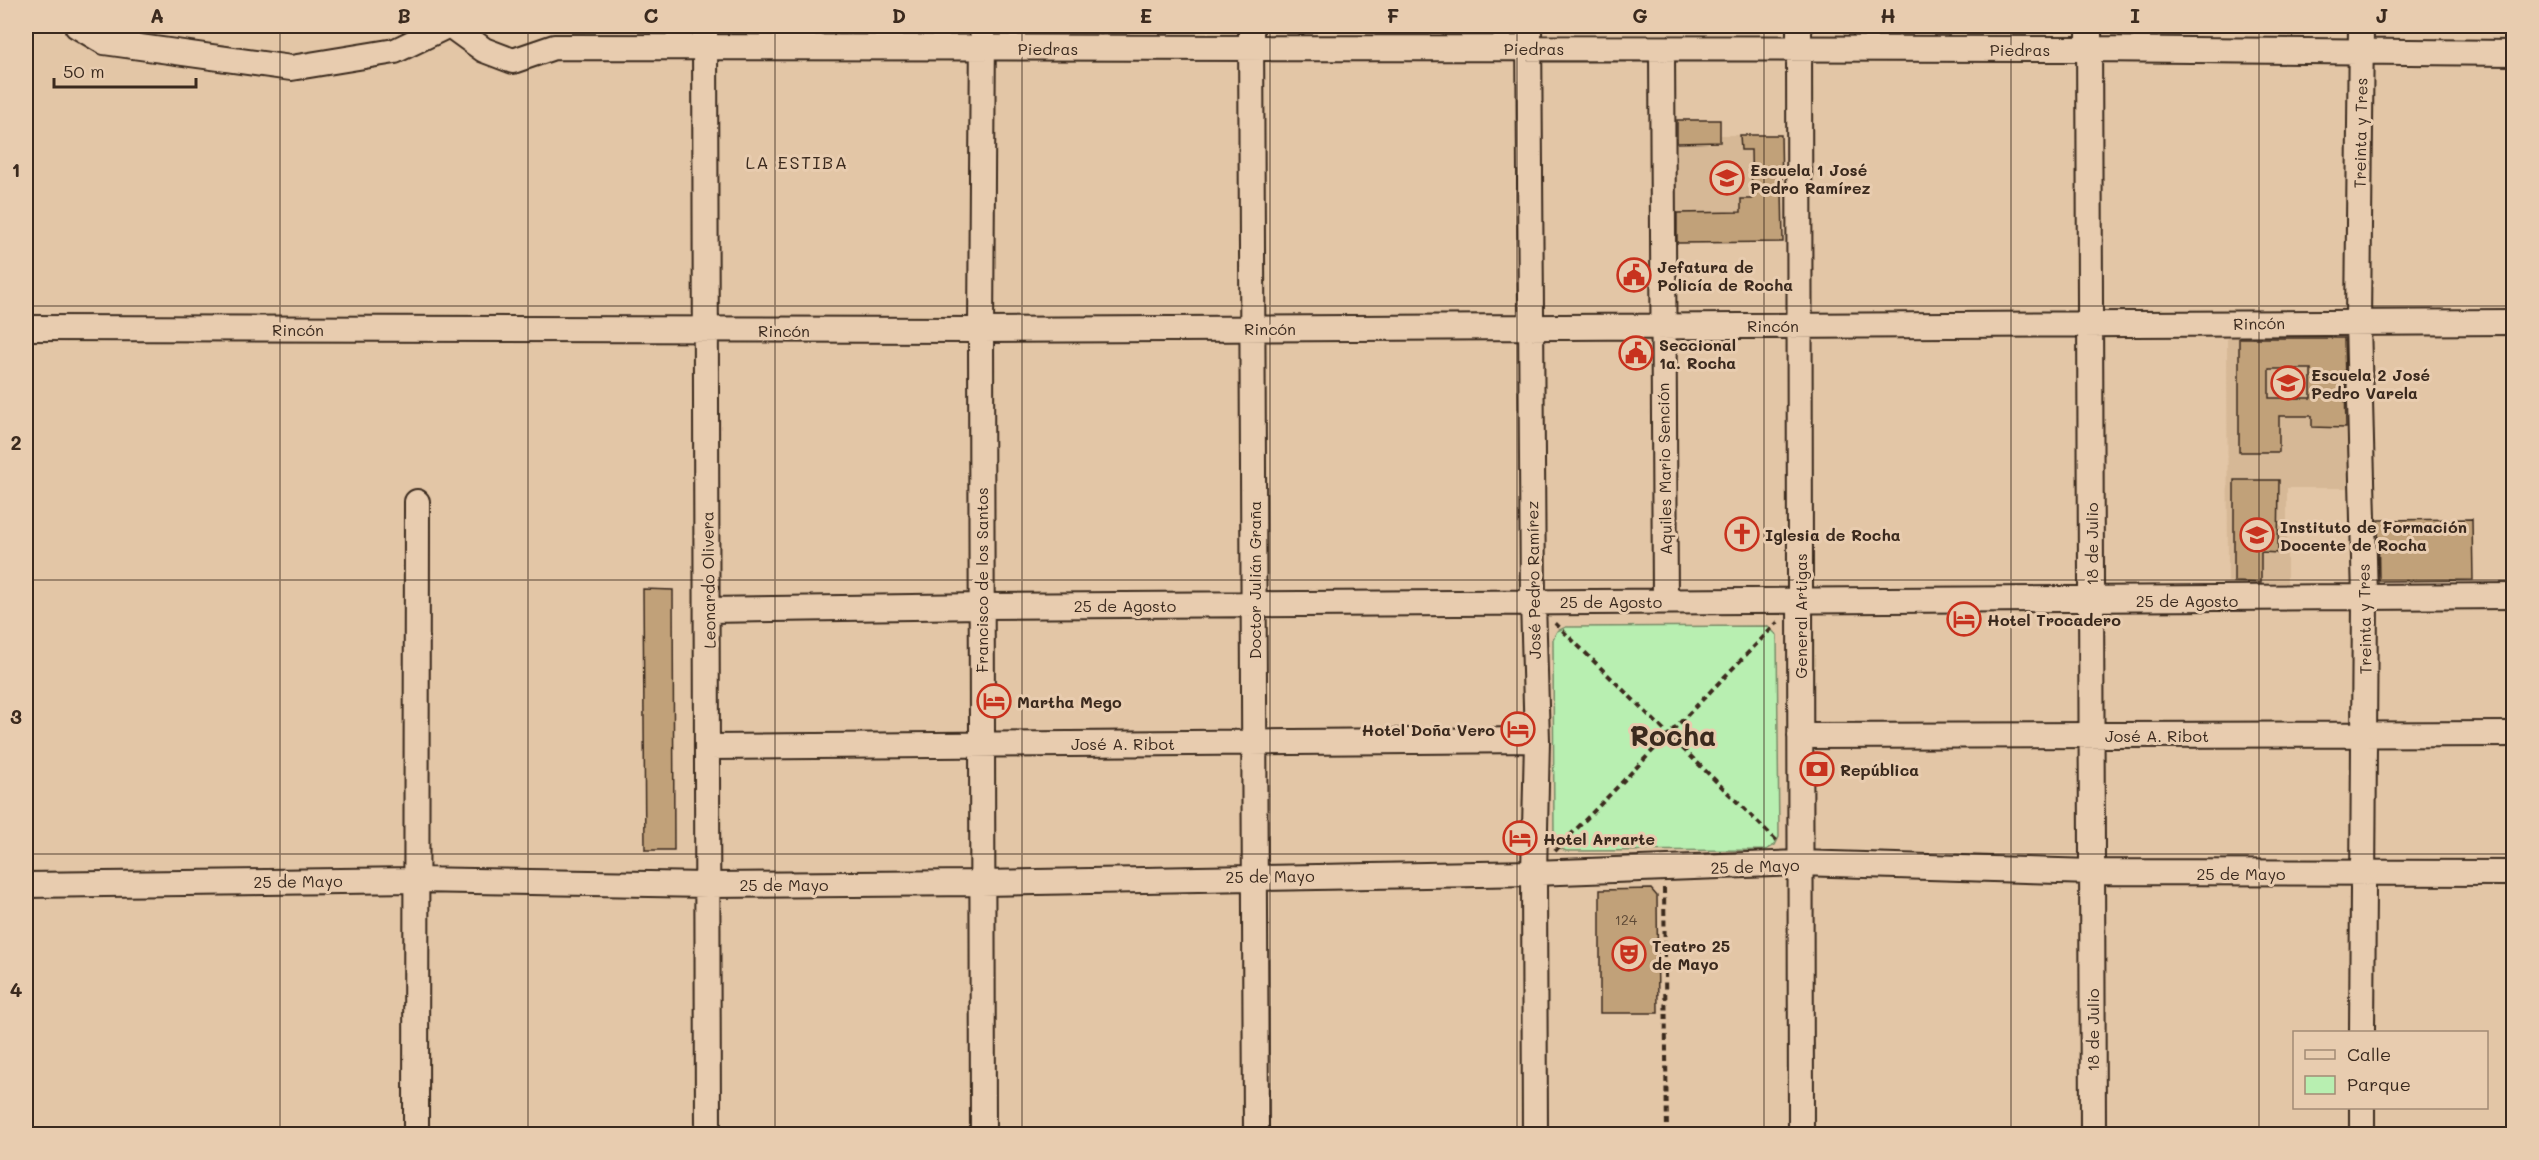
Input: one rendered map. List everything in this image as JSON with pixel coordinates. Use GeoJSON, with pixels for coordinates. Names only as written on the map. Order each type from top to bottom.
{"type":"FeatureCollection","features":[{"type":"Feature","properties":{"kind":"street"},"geometry":{"type":"LineString","coordinates":[[77,26],[104,42],[291,68],[395,51],[449,26]]}},
{"type":"Feature","properties":{"kind":"street","name":"Piedras"},"geometry":{"type":"LineString","coordinates":[[449,26],[484,50],[513,61],[554,47],[706,37],[1529,37],[1662,49],[1800,50],[2089,37],[2361,51],[2514,53]]}},
{"type":"Feature","properties":{"kind":"street","name":"General Artigas"},"geometry":{"type":"LineString","coordinates":[[1799,26],[1801,1134]]}},
{"type":"Feature","properties":{"kind":"street","name":"Treinta y Tres"},"geometry":{"type":"LineString","coordinates":[[2361,26],[2358,322],[2366,735],[2362,1031]]}},
{"type":"Feature","properties":{"kind":"street","name":"Leonardo Olivera"},"geometry":{"type":"LineString","coordinates":[[706,37],[704,330],[709,610],[708,1134]]}},
{"type":"Feature","properties":{"kind":"street","name":"Francisco de los Santos"},"geometry":{"type":"LineString","coordinates":[[983,37],[981,330],[983,1134]]}},
{"type":"Feature","properties":{"kind":"street","name":"Doctor Julián Graña"},"geometry":{"type":"LineString","coordinates":[[1251,37],[1256,1134]]}},
{"type":"Feature","properties":{"kind":"street","name":"José Pedro Ramírez"},"geometry":{"type":"LineString","coordinates":[[1529,37],[1533,602],[1537,740],[1534,873],[1535,1134]]}},
{"type":"Feature","properties":{"kind":"street","name":"18 de Julio"},"geometry":{"type":"LineString","coordinates":[[2089,37],[2092,1134]]}},
{"type":"Feature","properties":{"kind":"street","name":"Aquiles Mario Sención"},"geometry":{"type":"LineString","coordinates":[[1662,49],[1665,601]]}},
{"type":"Feature","properties":{"kind":"street","name":"Rincón"},"geometry":{"type":"LineString","coordinates":[[26,328],[981,330],[2514,322]]}},
{"type":"Feature","properties":{"kind":"street"},"geometry":{"type":"LineString","coordinates":[[416,1134],[417,502]]}},
{"type":"Feature","properties":{"kind":"street","name":"25 de Agosto"},"geometry":{"type":"LineString","coordinates":[[709,610],[982,606],[2514,596]]}},
{"type":"Feature","properties":{"kind":"street","name":"José A. Ribot"},"geometry":{"type":"LineString","coordinates":[[1800,736],[2514,734]]}},
{"type":"Feature","properties":{"kind":"street","name":"José A. Ribot"},"geometry":{"type":"LineString","coordinates":[[709,747],[1537,740]]}},
{"type":"Feature","properties":{"kind":"street","name":"25 de Mayo"},"geometry":{"type":"LineString","coordinates":[[26,885],[415,880],[708,885],[981,883],[1255,876],[1534,873],[1800,863],[2092,872],[2514,873]]}},
{"type":"Feature","properties":{"kind":"street"},"geometry":{"type":"LineString","coordinates":[[2362,1109],[2362,1134]]}},
{"type":"Feature","properties":{"kind":"path"},"geometry":{"type":"LineString","coordinates":[[1534,873],[1799,600]]}},
{"type":"Feature","properties":{"kind":"path"},"geometry":{"type":"LineString","coordinates":[[1533,602],[1800,863]]}},
{"type":"Feature","properties":{"kind":"path"},"geometry":{"type":"LineString","coordinates":[[1664,869],[1667,1134]]}},
{"type":"Feature","properties":{"kind":"shaded area","name":"Escuela 1 José Pedro Ramírez"},"geometry":{"type":"Polygon","coordinates":[[[1671,120],[1720,120],[1720,135],[1781,135],[1783,242],[1673,244],[1671,120]]]}},
{"type":"Feature","properties":{"kind":"shaded area","name":"Escuela 2 José Pedro Varela"},"geometry":{"type":"Polygon","coordinates":[[[2227,338],[2349,338],[2349,488],[2287,488],[2287,583],[2228,582],[2227,338]]]}},
{"type":"Feature","properties":{"kind":"green space"},"geometry":{"type":"Polygon","coordinates":[[[1767,626],[1777,635],[1779,837],[1775,845],[1766,850],[1566,851],[1558,847],[1554,840],[1553,639],[1557,631],[1566,627],[1767,626]]]}},
{"type":"Feature","properties":{"kind":"building"},"geometry":{"type":"Polygon","coordinates":[[[1677,120],[1720,120],[1720,142],[1677,143],[1677,120]]]}},
{"type":"Feature","properties":{"kind":"building"},"geometry":{"type":"Polygon","coordinates":[[[1740,135],[1781,135],[1783,242],[1677,243],[1677,213],[1741,212],[1741,199],[1752,199],[1751,150],[1741,150],[1740,135]]]}},
{"type":"Feature","properties":{"kind":"building"},"geometry":{"type":"Polygon","coordinates":[[[2239,338],[2344,338],[2346,428],[2312,427],[2312,416],[2279,416],[2279,452],[2239,452],[2239,338]],[[2269,369],[2269,398],[2311,398],[2311,369],[2269,369]]]}},
{"type":"Feature","properties":{"kind":"building"},"geometry":{"type":"Polygon","coordinates":[[[2234,480],[2279,480],[2278,553],[2261,552],[2261,583],[2234,582],[2234,480]]]}},
{"type":"Feature","properties":{"kind":"building"},"geometry":{"type":"Polygon","coordinates":[[[2472,519],[2473,580],[2379,581],[2378,520],[2472,519]]]}},
{"type":"Feature","properties":{"kind":"building"},"geometry":{"type":"Polygon","coordinates":[[[643,589],[673,590],[674,850],[645,850],[643,589]]]}},
{"type":"Feature","properties":{"kind":"building","name":"Teatro 25 de Mayo"},"geometry":{"type":"Polygon","coordinates":[[[1651,889],[1657,896],[1658,1013],[1600,1013],[1600,890],[1651,889]]]}},
{"type":"Feature","properties":{"kind":"place","name":"Escuela 1 José Pedro Ramírez"},"geometry":{"type":"Point","coordinates":[1727,178]}},
{"type":"Feature","properties":{"kind":"place","name":"Jefatura de Policía de Rocha"},"geometry":{"type":"Point","coordinates":[1634,275]}},
{"type":"Feature","properties":{"kind":"place","name":"Seccional 1a. Rocha"},"geometry":{"type":"Point","coordinates":[1636,353]}},
{"type":"Feature","properties":{"kind":"place","name":"Escuela 2 José Pedro Varela"},"geometry":{"type":"Point","coordinates":[2288,383]}},
{"type":"Feature","properties":{"kind":"place","name":"Iglesia de Rocha"},"geometry":{"type":"Point","coordinates":[1742,534]}},
{"type":"Feature","properties":{"kind":"place","name":"Instituto de Formación Docente de Rocha"},"geometry":{"type":"Point","coordinates":[2257,535]}},
{"type":"Feature","properties":{"kind":"place","name":"Hotel Trocadero"},"geometry":{"type":"Point","coordinates":[1964,619]}},
{"type":"Feature","properties":{"kind":"place","name":"Martha Mego"},"geometry":{"type":"Point","coordinates":[994,701]}},
{"type":"Feature","properties":{"kind":"place","name":"Hotel Doña Vero"},"geometry":{"type":"Point","coordinates":[1518,729]}},
{"type":"Feature","properties":{"kind":"place","name":"República"},"geometry":{"type":"Point","coordinates":[1817,769]}},
{"type":"Feature","properties":{"kind":"place","name":"Hotel Arrarte"},"geometry":{"type":"Point","coordinates":[1520,838]}},
{"type":"Feature","properties":{"kind":"place","name":"Teatro 25 de Mayo"},"geometry":{"type":"Point","coordinates":[1629,954]}},
{"type":"Feature","properties":{"kind":"district","name":"LA ESTIBA"},"geometry":{"type":"Point","coordinates":[797,162]}},
{"type":"Feature","properties":{"kind":"district","name":"Rocha"},"geometry":{"type":"Point","coordinates":[1673,735]}}]}
